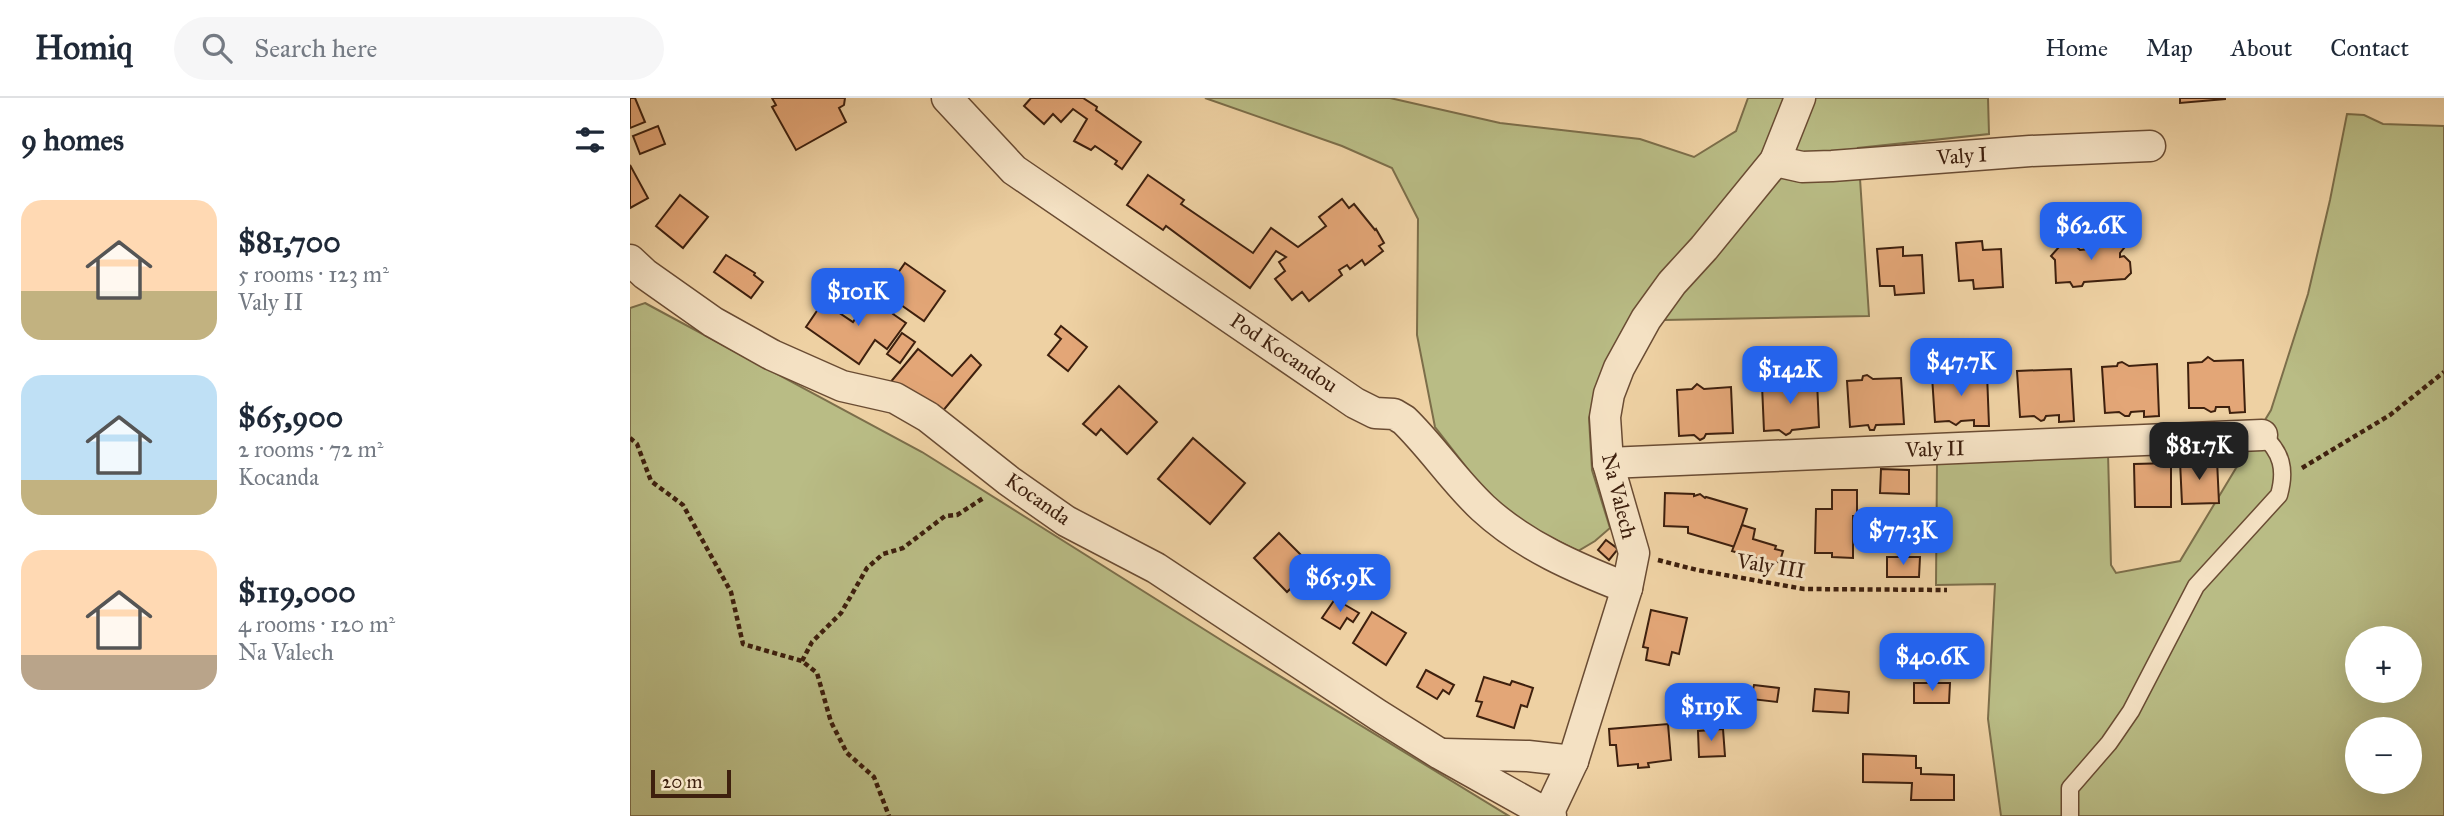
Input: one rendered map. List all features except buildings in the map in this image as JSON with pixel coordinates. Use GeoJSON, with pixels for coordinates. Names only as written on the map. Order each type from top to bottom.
{"type":"FeatureCollection","features":[{"type":"Feature","properties":{"kind":"street","name":"Pod Kocandou"},"geometry":{"type":"LineString","coordinates":[[947,98],[1014,170],[1356,403],[1375,413],[1394,414],[1404,420],[1481,506],[1503,526],[1577,568],[1628,588]]}},
{"type":"Feature","properties":{"kind":"street","name":"Na Valech"},"geometry":{"type":"LineString","coordinates":[[1550,815],[1573,761],[1628,588],[1634,553],[1608,463],[1605,417],[1609,394],[1619,368],[1646,319],[1672,283],[1775,161],[1800,98]]}},
{"type":"Feature","properties":{"kind":"street","name":"Valy I"},"geometry":{"type":"LineString","coordinates":[[1775,161],[1802,167],[1832,166],[2030,151],[2150,146]]}},
{"type":"Feature","properties":{"kind":"street","name":"Kocanda"},"geometry":{"type":"LineString","coordinates":[[630,260],[645,274],[713,322],[772,355],[842,386],[895,398],[928,417],[1010,481],[1066,520],[1156,568],[1440,754],[1550,815]]}},
{"type":"Feature","properties":{"kind":"street","name":"Valy II"},"geometry":{"type":"LineString","coordinates":[[1608,463],[2262,435]]}},
{"type":"Feature","properties":{"kind":"street"},"geometry":{"type":"LineString","coordinates":[[1440,754],[1528,756],[1573,761]]}},
{"type":"Feature","properties":{"kind":"lane"},"geometry":{"type":"LineString","coordinates":[[2070,816],[2070,788],[2109,743],[2131,711],[2196,586],[2279,495],[2283,479],[2282,463],[2274,445],[2262,435]]}},
{"type":"Feature","properties":{"kind":"path"},"geometry":{"type":"LineString","coordinates":[[2283,479],[2390,415],[2444,372]]}},
{"type":"Feature","properties":{"kind":"path"},"geometry":{"type":"LineString","coordinates":[[630,438],[637,444],[651,481],[683,505],[731,592],[743,644],[802,661],[817,673],[831,722],[848,753],[874,778],[889,816]]}},
{"type":"Feature","properties":{"kind":"path"},"geometry":{"type":"LineString","coordinates":[[802,661],[812,642],[841,613],[867,568],[883,554],[903,548],[945,516],[957,515],[1010,481]]}},
{"type":"Feature","properties":{"kind":"path","name":"Valy III"},"geometry":{"type":"LineString","coordinates":[[1634,553],[1697,570],[1804,589],[1947,590]]}},
{"type":"Feature","properties":{"kind":"green space"},"geometry":{"type":"Polygon","coordinates":[[[1205,98],[1390,98],[1500,123],[1640,139],[1694,157],[1736,131],[1748,98],[1988,98],[1989,134],[1858,148],[1869,316],[1664,320],[1622,331],[1589,418],[1592,470],[1610,528],[1578,551],[1502,513],[1435,427],[1417,335],[1418,219],[1392,168],[1342,146],[1205,98]]]}},
{"type":"Feature","properties":{"kind":"green space"},"geometry":{"type":"Polygon","coordinates":[[[2347,114],[2364,115],[2383,124],[2444,126],[2444,816],[2001,816],[1988,719],[1995,584],[1936,585],[1937,463],[2108,453],[2111,565],[2116,573],[2180,561],[2271,410],[2308,294],[2347,114]]]}},
{"type":"Feature","properties":{"kind":"green space"},"geometry":{"type":"Polygon","coordinates":[[[645,303],[922,452],[1229,645],[1509,816],[630,816],[630,308],[645,303]]]}}]}
